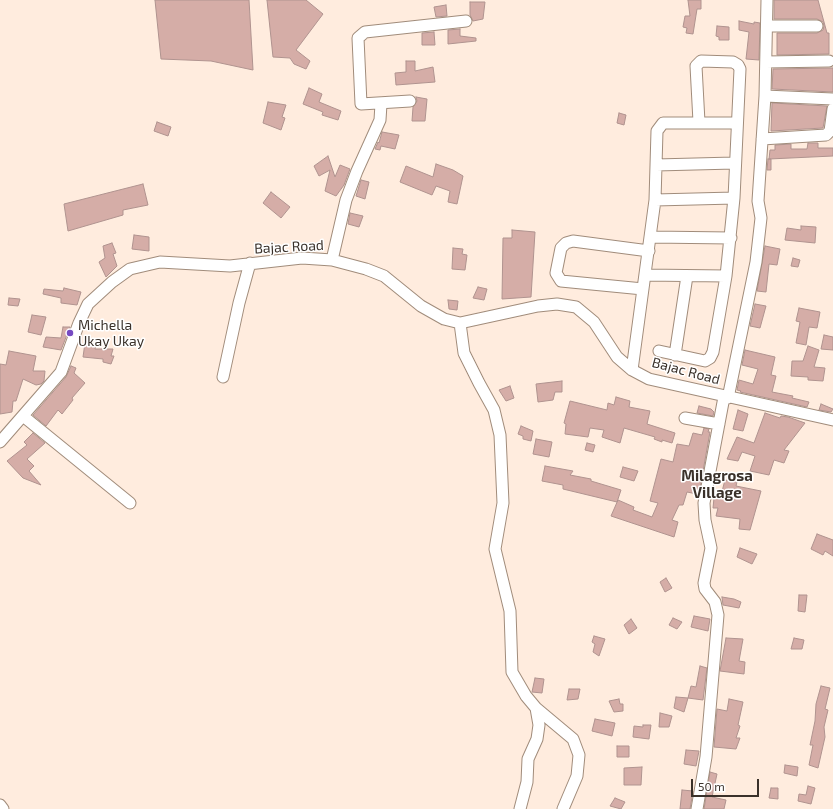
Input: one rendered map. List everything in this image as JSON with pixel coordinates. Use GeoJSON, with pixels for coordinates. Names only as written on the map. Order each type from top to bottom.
{"type":"FeatureCollection","features":[{"type":"Feature","properties":{"kind":"street"},"geometry":{"type":"LineString","coordinates":[[697,809],[706,757],[718,615],[715,602],[705,589],[704,583],[711,548],[705,520],[704,503],[719,424],[756,262],[761,218],[758,201],[765,96],[767,0]]}},
{"type":"Feature","properties":{"kind":"street"},"geometry":{"type":"LineString","coordinates":[[410,101],[381,104],[361,104],[358,38],[365,32],[466,21]]}},
{"type":"Feature","properties":{"kind":"street"},"geometry":{"type":"LineString","coordinates":[[767,26],[817,26]]}},
{"type":"Feature","properties":{"kind":"street"},"geometry":{"type":"LineString","coordinates":[[659,351],[705,361],[710,358],[713,352],[731,238],[740,69],[738,65],[733,62],[700,61],[696,66],[699,122]]}},
{"type":"Feature","properties":{"kind":"street"},"geometry":{"type":"LineString","coordinates":[[766,62],[829,62]]}},
{"type":"Feature","properties":{"kind":"street"},"geometry":{"type":"LineString","coordinates":[[765,96],[833,99]]}},
{"type":"Feature","properties":{"kind":"street"},"geometry":{"type":"LineString","coordinates":[[332,260],[346,200],[357,171],[374,138],[380,120],[381,104]]}},
{"type":"Feature","properties":{"kind":"street"},"geometry":{"type":"LineString","coordinates":[[762,139],[826,136],[830,131],[833,109]]}},
{"type":"Feature","properties":{"kind":"street"},"geometry":{"type":"LineString","coordinates":[[632,370],[655,200],[657,131],[663,123],[737,123]]}},
{"type":"Feature","properties":{"kind":"street"},"geometry":{"type":"LineString","coordinates":[[656,165],[734,163]]}},
{"type":"Feature","properties":{"kind":"street"},"geometry":{"type":"LineString","coordinates":[[655,200],[734,198]]}},
{"type":"Feature","properties":{"kind":"street"},"geometry":{"type":"LineString","coordinates":[[650,237],[731,238]]}},
{"type":"Feature","properties":{"kind":"street"},"geometry":{"type":"LineString","coordinates":[[643,289],[561,281],[556,273],[561,248],[566,243],[572,241],[649,251]]}},
{"type":"Feature","properties":{"kind":"street","name":"Bajac Road"},"geometry":{"type":"LineString","coordinates":[[0,442],[61,372],[79,323],[88,304],[112,282],[130,269],[160,262],[230,266],[302,258],[332,260],[366,269],[384,276],[421,306],[444,319],[460,323],[538,306],[557,304],[576,307],[594,322],[617,357],[632,370],[649,379],[833,420]]}},
{"type":"Feature","properties":{"kind":"street"},"geometry":{"type":"LineString","coordinates":[[223,377],[239,303],[250,263]]}},
{"type":"Feature","properties":{"kind":"street"},"geometry":{"type":"LineString","coordinates":[[645,275],[726,276]]}},
{"type":"Feature","properties":{"kind":"street"},"geometry":{"type":"LineString","coordinates":[[675,355],[688,276]]}},
{"type":"Feature","properties":{"kind":"street"},"geometry":{"type":"LineString","coordinates":[[460,323],[464,353],[478,383],[494,410],[500,435],[503,503],[495,548],[510,610],[512,672],[526,696],[536,708],[573,739],[579,755],[577,776],[563,809]]}},
{"type":"Feature","properties":{"kind":"street"},"geometry":{"type":"LineString","coordinates":[[23,416],[130,503]]}},
{"type":"Feature","properties":{"kind":"street"},"geometry":{"type":"LineString","coordinates":[[685,418],[719,424]]}},
{"type":"Feature","properties":{"kind":"street"},"geometry":{"type":"LineString","coordinates":[[520,809],[526,782],[528,758],[537,739],[539,725],[536,708]]}},
{"type":"Feature","properties":{"kind":"street"},"geometry":{"type":"LineString","coordinates":[[0,805],[3,809]]}},
{"type":"Feature","properties":{"kind":"building"},"geometry":{"type":"Polygon","coordinates":[[[155,0],[249,0],[253,70],[211,61],[161,59],[155,0]]]}},
{"type":"Feature","properties":{"kind":"building"},"geometry":{"type":"Polygon","coordinates":[[[267,0],[306,0],[323,14],[296,50],[310,61],[306,69],[294,64],[290,58],[273,57],[267,0]]]}},
{"type":"Feature","properties":{"kind":"building"},"geometry":{"type":"Polygon","coordinates":[[[688,0],[701,0],[701,9],[697,9],[693,34],[686,33],[687,28],[683,27],[685,16],[690,16],[688,0]]]}},
{"type":"Feature","properties":{"kind":"building"},"geometry":{"type":"Polygon","coordinates":[[[774,0],[818,0],[827,33],[829,33],[829,54],[777,55],[777,33],[817,33],[823,30],[824,26],[823,22],[817,19],[774,19],[774,0]]]}},
{"type":"Feature","properties":{"kind":"building"},"geometry":{"type":"Polygon","coordinates":[[[470,2],[485,2],[483,19],[473,21],[470,15],[470,2]]]}},
{"type":"Feature","properties":{"kind":"building"},"geometry":{"type":"Polygon","coordinates":[[[446,5],[447,16],[436,17],[434,7],[446,5]]]}},
{"type":"Feature","properties":{"kind":"building"},"geometry":{"type":"Polygon","coordinates":[[[739,21],[754,24],[754,22],[760,23],[759,60],[746,59],[749,32],[739,30],[739,21]]]}},
{"type":"Feature","properties":{"kind":"building"},"geometry":{"type":"Polygon","coordinates":[[[717,26],[729,27],[729,40],[719,40],[719,37],[716,36],[717,26]]]}},
{"type":"Feature","properties":{"kind":"building"},"geometry":{"type":"Polygon","coordinates":[[[460,29],[460,36],[476,38],[476,41],[448,44],[448,30],[460,29]]]}},
{"type":"Feature","properties":{"kind":"building"},"geometry":{"type":"Polygon","coordinates":[[[434,32],[435,45],[422,45],[422,33],[434,32]]]}},
{"type":"Feature","properties":{"kind":"building"},"geometry":{"type":"Polygon","coordinates":[[[406,61],[415,61],[415,71],[433,67],[435,82],[396,85],[395,73],[406,72],[406,61]]]}},
{"type":"Feature","properties":{"kind":"building"},"geometry":{"type":"Polygon","coordinates":[[[833,68],[833,92],[772,89],[773,69],[833,68]]]}},
{"type":"Feature","properties":{"kind":"building"},"geometry":{"type":"Polygon","coordinates":[[[309,88],[322,94],[319,102],[341,111],[338,120],[322,115],[323,112],[303,104],[309,88]]]}},
{"type":"Feature","properties":{"kind":"building"},"geometry":{"type":"Polygon","coordinates":[[[416,97],[427,99],[425,121],[412,121],[413,107],[417,101],[416,97]]]}},
{"type":"Feature","properties":{"kind":"building"},"geometry":{"type":"Polygon","coordinates":[[[268,102],[286,105],[282,117],[285,118],[281,130],[263,123],[268,102]]]}},
{"type":"Feature","properties":{"kind":"building"},"geometry":{"type":"Polygon","coordinates":[[[772,103],[827,106],[823,128],[771,131],[772,103]]]}},
{"type":"Feature","properties":{"kind":"building"},"geometry":{"type":"Polygon","coordinates":[[[619,113],[626,115],[624,125],[617,123],[619,113]]]}},
{"type":"Feature","properties":{"kind":"building"},"geometry":{"type":"Polygon","coordinates":[[[157,122],[171,127],[168,136],[154,131],[157,122]]]}},
{"type":"Feature","properties":{"kind":"building"},"geometry":{"type":"Polygon","coordinates":[[[382,132],[399,135],[395,149],[381,146],[380,150],[375,149],[378,142],[379,143],[382,132]]]}},
{"type":"Feature","properties":{"kind":"building"},"geometry":{"type":"Polygon","coordinates":[[[808,143],[818,143],[818,148],[833,148],[833,156],[769,159],[770,150],[775,150],[775,145],[791,144],[791,149],[807,149],[808,143]]]}},
{"type":"Feature","properties":{"kind":"building"},"geometry":{"type":"Polygon","coordinates":[[[328,156],[335,177],[340,165],[350,169],[344,185],[336,196],[325,191],[330,170],[319,176],[314,166],[328,156]]]}},
{"type":"Feature","properties":{"kind":"building"},"geometry":{"type":"Polygon","coordinates":[[[768,159],[771,159],[771,170],[767,170],[768,159]]]}},
{"type":"Feature","properties":{"kind":"building"},"geometry":{"type":"Polygon","coordinates":[[[436,164],[453,170],[463,176],[457,204],[448,202],[450,191],[436,186],[432,195],[400,182],[406,166],[433,177],[436,164]]]}},
{"type":"Feature","properties":{"kind":"building"},"geometry":{"type":"Polygon","coordinates":[[[361,180],[369,182],[365,199],[356,196],[361,180]]]}},
{"type":"Feature","properties":{"kind":"building"},"geometry":{"type":"Polygon","coordinates":[[[143,184],[148,205],[123,210],[123,215],[68,231],[64,204],[143,184]]]}},
{"type":"Feature","properties":{"kind":"building"},"geometry":{"type":"Polygon","coordinates":[[[271,192],[290,207],[281,218],[263,203],[271,192]]]}},
{"type":"Feature","properties":{"kind":"building"},"geometry":{"type":"Polygon","coordinates":[[[350,213],[363,216],[359,227],[348,224],[350,213]]]}},
{"type":"Feature","properties":{"kind":"building"},"geometry":{"type":"Polygon","coordinates":[[[801,226],[816,227],[815,243],[785,240],[787,228],[801,230],[801,226]]]}},
{"type":"Feature","properties":{"kind":"building"},"geometry":{"type":"Polygon","coordinates":[[[512,230],[535,232],[531,297],[502,299],[503,238],[512,238],[512,230]]]}},
{"type":"Feature","properties":{"kind":"building"},"geometry":{"type":"Polygon","coordinates":[[[134,235],[149,237],[149,251],[132,249],[134,235]]]}},
{"type":"Feature","properties":{"kind":"building"},"geometry":{"type":"Polygon","coordinates":[[[112,243],[116,253],[113,254],[117,266],[106,277],[99,262],[105,258],[103,246],[112,243]]]}},
{"type":"Feature","properties":{"kind":"building"},"geometry":{"type":"Polygon","coordinates":[[[765,246],[780,249],[777,265],[769,264],[766,292],[757,291],[765,246]]]}},
{"type":"Feature","properties":{"kind":"building"},"geometry":{"type":"Polygon","coordinates":[[[453,248],[463,249],[462,254],[467,255],[465,270],[452,269],[453,248]]]}},
{"type":"Feature","properties":{"kind":"building"},"geometry":{"type":"Polygon","coordinates":[[[793,258],[800,260],[798,267],[791,266],[793,258]]]}},
{"type":"Feature","properties":{"kind":"building"},"geometry":{"type":"Polygon","coordinates":[[[478,287],[487,289],[484,300],[473,298],[478,287]]]}},
{"type":"Feature","properties":{"kind":"building"},"geometry":{"type":"Polygon","coordinates":[[[64,288],[81,292],[77,305],[61,303],[61,298],[43,294],[44,289],[63,291],[64,288]]]}},
{"type":"Feature","properties":{"kind":"building"},"geometry":{"type":"Polygon","coordinates":[[[9,298],[20,299],[18,306],[8,305],[9,298]]]}},
{"type":"Feature","properties":{"kind":"building"},"geometry":{"type":"Polygon","coordinates":[[[448,300],[458,301],[457,310],[449,309],[448,300]]]}},
{"type":"Feature","properties":{"kind":"building"},"geometry":{"type":"Polygon","coordinates":[[[755,304],[766,306],[760,328],[750,326],[755,304]]]}},
{"type":"Feature","properties":{"kind":"building"},"geometry":{"type":"Polygon","coordinates":[[[799,308],[820,312],[817,328],[809,327],[806,345],[796,343],[800,322],[796,321],[799,308]]]}},
{"type":"Feature","properties":{"kind":"building"},"geometry":{"type":"Polygon","coordinates":[[[32,315],[46,317],[41,335],[28,332],[32,315]]]}},
{"type":"Feature","properties":{"kind":"building"},"geometry":{"type":"Polygon","coordinates":[[[63,327],[70,327],[61,350],[43,347],[46,337],[61,338],[63,327]]]}},
{"type":"Feature","properties":{"kind":"building"},"geometry":{"type":"Polygon","coordinates":[[[824,335],[833,337],[833,350],[821,349],[824,335]]]}},
{"type":"Feature","properties":{"kind":"building"},"geometry":{"type":"Polygon","coordinates":[[[85,343],[96,344],[95,349],[113,349],[111,356],[114,356],[111,364],[103,362],[103,359],[83,357],[85,343]]]}},
{"type":"Feature","properties":{"kind":"building"},"geometry":{"type":"Polygon","coordinates":[[[808,346],[819,350],[814,367],[825,368],[823,381],[808,380],[808,377],[791,376],[792,361],[803,361],[808,346]]]}},
{"type":"Feature","properties":{"kind":"building"},"geometry":{"type":"Polygon","coordinates":[[[745,350],[775,357],[771,375],[776,376],[772,392],[793,396],[792,398],[809,402],[807,407],[740,392],[741,391],[737,390],[739,380],[753,384],[758,369],[742,365],[745,350]]]}},
{"type":"Feature","properties":{"kind":"building"},"geometry":{"type":"Polygon","coordinates":[[[9,351],[36,356],[33,371],[45,371],[44,381],[41,384],[36,385],[23,379],[16,401],[13,401],[12,412],[0,414],[0,364],[6,365],[9,351]]]}},
{"type":"Feature","properties":{"kind":"building"},"geometry":{"type":"Polygon","coordinates":[[[71,366],[76,368],[74,373],[85,383],[72,398],[73,400],[62,414],[58,410],[46,426],[33,415],[66,377],[71,366]]]}},
{"type":"Feature","properties":{"kind":"building"},"geometry":{"type":"Polygon","coordinates":[[[562,381],[562,392],[555,392],[553,400],[538,402],[536,384],[562,381]]]}},
{"type":"Feature","properties":{"kind":"building"},"geometry":{"type":"Polygon","coordinates":[[[510,386],[514,398],[506,401],[499,390],[510,386]]]}},
{"type":"Feature","properties":{"kind":"building"},"geometry":{"type":"Polygon","coordinates":[[[616,397],[630,401],[629,407],[650,411],[647,424],[675,433],[672,443],[662,440],[662,442],[654,439],[655,437],[624,428],[620,443],[602,437],[604,430],[590,428],[588,437],[565,434],[566,424],[564,423],[570,401],[607,410],[608,403],[614,405],[616,397]]]}},
{"type":"Feature","properties":{"kind":"building"},"geometry":{"type":"Polygon","coordinates":[[[821,404],[833,409],[831,412],[819,410],[821,404]]]}},
{"type":"Feature","properties":{"kind":"building"},"geometry":{"type":"Polygon","coordinates":[[[699,406],[711,409],[714,412],[713,416],[697,413],[699,406]]]}},
{"type":"Feature","properties":{"kind":"building"},"geometry":{"type":"Polygon","coordinates":[[[738,410],[748,414],[743,431],[733,429],[738,410]]]}},
{"type":"Feature","properties":{"kind":"building"},"geometry":{"type":"Polygon","coordinates":[[[765,413],[780,418],[781,416],[788,417],[805,423],[784,450],[789,451],[784,463],[774,460],[769,475],[750,471],[755,456],[742,452],[738,461],[727,459],[737,437],[754,443],[765,413]]]}},
{"type":"Feature","properties":{"kind":"building"},"geometry":{"type":"Polygon","coordinates":[[[521,426],[533,431],[531,441],[523,439],[523,436],[518,434],[521,426]]]}},
{"type":"Feature","properties":{"kind":"building"},"geometry":{"type":"Polygon","coordinates":[[[704,428],[709,429],[708,432],[710,432],[700,488],[697,494],[687,492],[683,505],[679,505],[672,520],[678,522],[674,537],[611,516],[618,500],[634,507],[633,510],[652,517],[658,503],[650,501],[661,459],[673,462],[677,444],[689,446],[693,433],[702,435],[704,428]]]}},
{"type":"Feature","properties":{"kind":"building"},"geometry":{"type":"Polygon","coordinates":[[[33,433],[45,443],[27,459],[34,466],[29,471],[41,485],[23,478],[7,461],[27,445],[24,442],[33,433]]]}},
{"type":"Feature","properties":{"kind":"building"},"geometry":{"type":"Polygon","coordinates":[[[536,439],[552,442],[549,457],[533,454],[536,439]]]}},
{"type":"Feature","properties":{"kind":"building"},"geometry":{"type":"Polygon","coordinates":[[[587,443],[595,445],[593,452],[585,450],[587,443]]]}},
{"type":"Feature","properties":{"kind":"building"},"geometry":{"type":"Polygon","coordinates":[[[545,466],[573,471],[570,475],[591,479],[591,481],[621,490],[617,502],[563,489],[563,485],[542,481],[545,466]]]}},
{"type":"Feature","properties":{"kind":"building"},"geometry":{"type":"Polygon","coordinates":[[[623,467],[638,471],[634,481],[620,477],[623,467]]]}},
{"type":"Feature","properties":{"kind":"building"},"geometry":{"type":"Polygon","coordinates":[[[725,480],[737,482],[736,486],[761,491],[750,530],[739,529],[740,519],[716,516],[718,508],[713,508],[714,498],[720,499],[725,480]]]}},
{"type":"Feature","properties":{"kind":"building"},"geometry":{"type":"Polygon","coordinates":[[[817,534],[833,540],[833,556],[825,551],[823,555],[811,549],[817,534]]]}},
{"type":"Feature","properties":{"kind":"building"},"geometry":{"type":"Polygon","coordinates":[[[740,548],[757,554],[752,564],[737,557],[740,548]]]}},
{"type":"Feature","properties":{"kind":"building"},"geometry":{"type":"Polygon","coordinates":[[[666,578],[672,588],[665,592],[660,582],[666,578]]]}},
{"type":"Feature","properties":{"kind":"building"},"geometry":{"type":"Polygon","coordinates":[[[799,595],[807,595],[805,612],[798,611],[799,595]]]}},
{"type":"Feature","properties":{"kind":"building"},"geometry":{"type":"Polygon","coordinates":[[[722,597],[741,602],[739,608],[723,605],[722,597]]]}},
{"type":"Feature","properties":{"kind":"building"},"geometry":{"type":"Polygon","coordinates":[[[694,616],[710,619],[708,631],[691,627],[694,616]]]}},
{"type":"Feature","properties":{"kind":"building"},"geometry":{"type":"Polygon","coordinates":[[[673,618],[682,622],[677,629],[669,625],[673,618]]]}},
{"type":"Feature","properties":{"kind":"building"},"geometry":{"type":"Polygon","coordinates":[[[631,619],[637,628],[629,634],[624,625],[631,619]]]}},
{"type":"Feature","properties":{"kind":"building"},"geometry":{"type":"Polygon","coordinates":[[[594,636],[605,639],[599,656],[593,652],[595,644],[592,642],[594,636]]]}},
{"type":"Feature","properties":{"kind":"building"},"geometry":{"type":"Polygon","coordinates":[[[726,638],[743,639],[739,661],[745,662],[744,674],[720,671],[726,638]]]}},
{"type":"Feature","properties":{"kind":"building"},"geometry":{"type":"Polygon","coordinates":[[[794,638],[804,640],[802,649],[791,649],[794,638]]]}},
{"type":"Feature","properties":{"kind":"building"},"geometry":{"type":"Polygon","coordinates":[[[700,666],[707,668],[703,700],[688,698],[691,686],[696,687],[700,666]]]}},
{"type":"Feature","properties":{"kind":"building"},"geometry":{"type":"Polygon","coordinates":[[[535,678],[544,679],[542,693],[532,692],[535,678]]]}},
{"type":"Feature","properties":{"kind":"building"},"geometry":{"type":"Polygon","coordinates":[[[821,686],[830,688],[825,709],[828,710],[824,727],[825,737],[818,768],[809,765],[813,745],[810,745],[815,721],[816,704],[821,686]]]}},
{"type":"Feature","properties":{"kind":"building"},"geometry":{"type":"Polygon","coordinates":[[[569,689],[580,689],[578,699],[567,700],[569,689]]]}},
{"type":"Feature","properties":{"kind":"building"},"geometry":{"type":"Polygon","coordinates":[[[676,697],[688,698],[684,712],[674,708],[676,697]]]}},
{"type":"Feature","properties":{"kind":"building"},"geometry":{"type":"Polygon","coordinates":[[[619,699],[620,704],[623,704],[623,711],[614,712],[609,701],[619,699]]]}},
{"type":"Feature","properties":{"kind":"building"},"geometry":{"type":"Polygon","coordinates":[[[729,699],[743,702],[738,725],[740,726],[736,738],[740,738],[736,749],[714,747],[717,709],[727,711],[729,699]]]}},
{"type":"Feature","properties":{"kind":"building"},"geometry":{"type":"Polygon","coordinates":[[[660,713],[672,716],[669,727],[659,727],[660,713]]]}},
{"type":"Feature","properties":{"kind":"building"},"geometry":{"type":"Polygon","coordinates":[[[595,719],[615,723],[612,736],[592,731],[595,719]]]}},
{"type":"Feature","properties":{"kind":"building"},"geometry":{"type":"Polygon","coordinates":[[[643,725],[651,725],[649,739],[633,737],[634,726],[643,727],[643,725]]]}},
{"type":"Feature","properties":{"kind":"building"},"geometry":{"type":"Polygon","coordinates":[[[617,746],[629,746],[629,757],[617,757],[617,746]]]}},
{"type":"Feature","properties":{"kind":"building"},"geometry":{"type":"Polygon","coordinates":[[[686,750],[699,751],[696,766],[684,764],[686,750]]]}},
{"type":"Feature","properties":{"kind":"building"},"geometry":{"type":"Polygon","coordinates":[[[785,765],[798,767],[797,776],[784,773],[785,765]]]}},
{"type":"Feature","properties":{"kind":"building"},"geometry":{"type":"Polygon","coordinates":[[[642,767],[641,785],[624,785],[624,768],[642,767]]]}},
{"type":"Feature","properties":{"kind":"building"},"geometry":{"type":"Polygon","coordinates":[[[710,772],[717,774],[712,797],[726,800],[724,809],[704,809],[710,772]]]}},
{"type":"Feature","properties":{"kind":"building"},"geometry":{"type":"Polygon","coordinates":[[[808,786],[815,788],[811,804],[798,801],[799,794],[806,795],[808,786]]]}},
{"type":"Feature","properties":{"kind":"building"},"geometry":{"type":"Polygon","coordinates":[[[771,788],[778,788],[778,799],[769,798],[771,788]]]}},
{"type":"Feature","properties":{"kind":"building"},"geometry":{"type":"Polygon","coordinates":[[[682,790],[693,791],[690,809],[680,809],[682,790]]]}},
{"type":"Feature","properties":{"kind":"building"},"geometry":{"type":"Polygon","coordinates":[[[615,798],[625,802],[621,809],[610,806],[615,798]]]}},
{"type":"Feature","properties":{"kind":"place","name":"Michella Ukay Ukay"},"geometry":{"type":"Point","coordinates":[70,333]}},
{"type":"Feature","properties":{"kind":"district","name":"Milagrosa Village"},"geometry":{"type":"Point","coordinates":[717,484]}}]}
